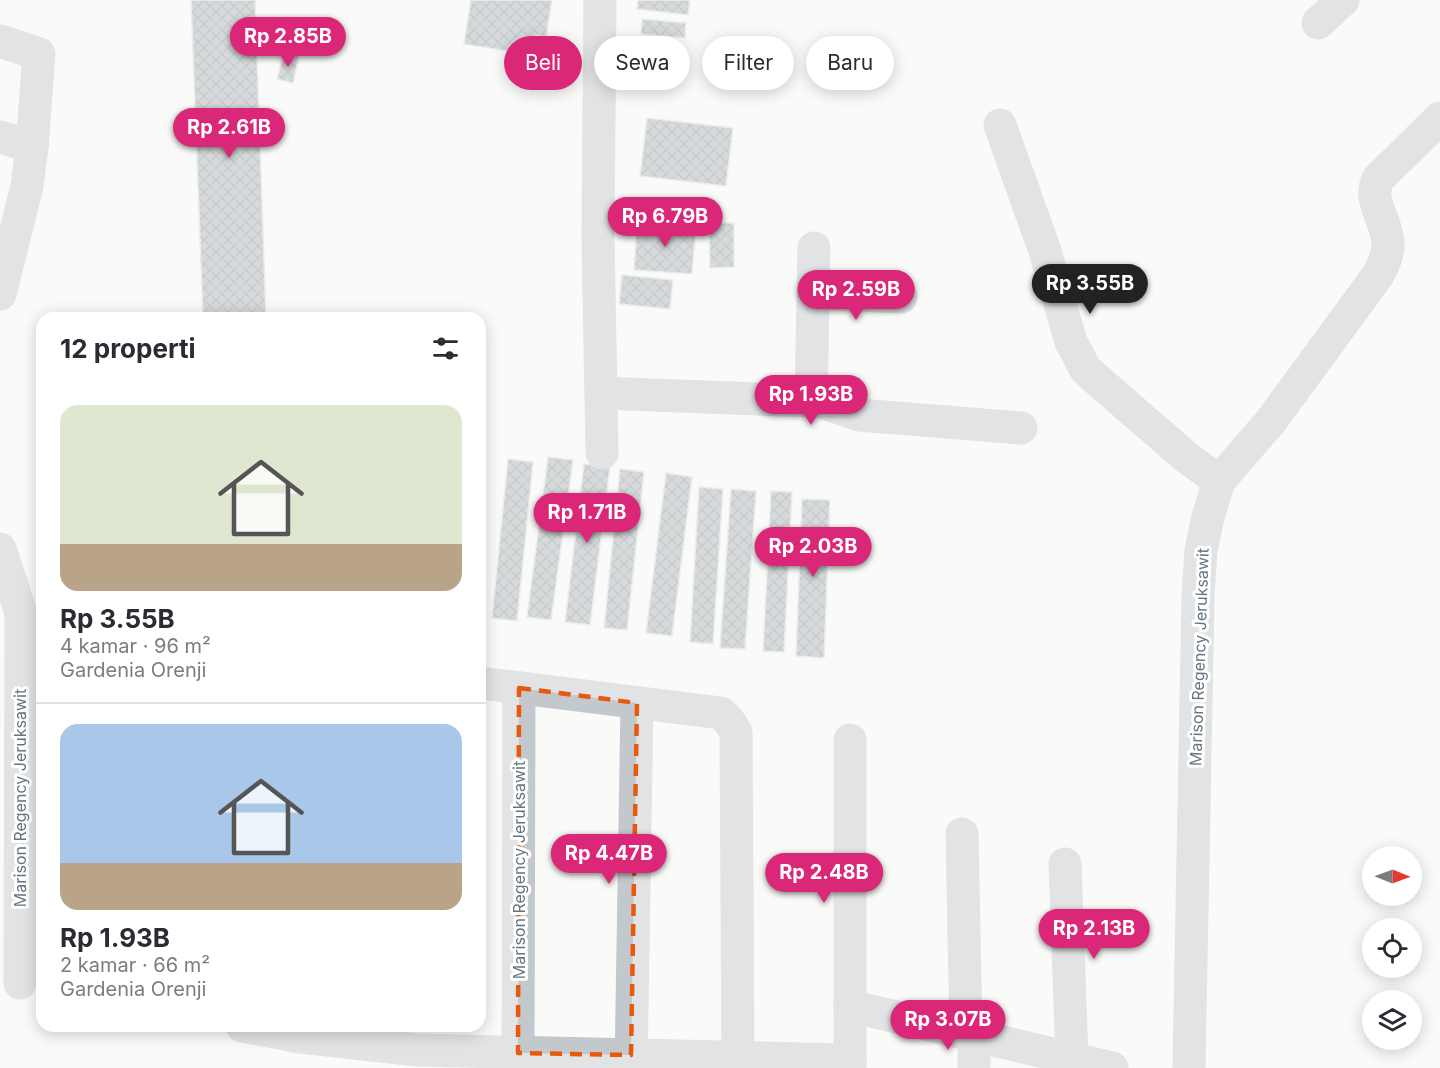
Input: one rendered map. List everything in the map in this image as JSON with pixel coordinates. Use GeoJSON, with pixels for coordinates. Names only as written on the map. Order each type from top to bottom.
{"type":"FeatureCollection","features":[{"type":"Feature","properties":{"kind":"street"},"geometry":{"type":"LineString","coordinates":[[600,0],[598,237],[602,453]]}},
{"type":"Feature","properties":{"kind":"street"},"geometry":{"type":"LineString","coordinates":[[1318,23],[1343,0]]}},
{"type":"Feature","properties":{"kind":"street"},"geometry":{"type":"LineString","coordinates":[[0,41],[39,54],[27,186],[0,294]]}},
{"type":"Feature","properties":{"kind":"street","name":"Marison Regency Jeruksawit"},"geometry":{"type":"LineString","coordinates":[[1189,1068],[1198,596],[1201,550],[1208,517],[1219,481],[1271,422],[1378,275],[1386,260],[1388,236],[1376,206],[1378,179],[1440,118]]}},
{"type":"Feature","properties":{"kind":"street"},"geometry":{"type":"LineString","coordinates":[[1000,125],[1045,251],[1071,342],[1086,370],[1186,458],[1219,481]]}},
{"type":"Feature","properties":{"kind":"street"},"geometry":{"type":"LineString","coordinates":[[0,137],[32,147]]}},
{"type":"Feature","properties":{"kind":"street"},"geometry":{"type":"LineString","coordinates":[[811,401],[814,248]]}},
{"type":"Feature","properties":{"kind":"street"},"geometry":{"type":"LineString","coordinates":[[813,293],[901,297]]}},
{"type":"Feature","properties":{"kind":"street"},"geometry":{"type":"LineString","coordinates":[[601,393],[811,401],[821,402],[859,415],[1021,428]]}},
{"type":"Feature","properties":{"kind":"street","name":"Marison Regency Jeruksawit"},"geometry":{"type":"LineString","coordinates":[[0,549],[21,613],[21,984]]}},
{"type":"Feature","properties":{"kind":"street"},"geometry":{"type":"LineString","coordinates":[[486,684],[721,713],[729,721],[736,732],[738,1063]]}},
{"type":"Feature","properties":{"kind":"street","name":"Marison Regency Jeruksawit"},"geometry":{"type":"LineString","coordinates":[[518,1060],[519,688]]}},
{"type":"Feature","properties":{"kind":"street"},"geometry":{"type":"LineString","coordinates":[[631,1062],[638,703]]}},
{"type":"Feature","properties":{"kind":"street"},"geometry":{"type":"LineString","coordinates":[[302,1032],[518,1060],[850,1064],[850,740]]}},
{"type":"Feature","properties":{"kind":"street"},"geometry":{"type":"LineString","coordinates":[[962,834],[970,1034],[974,1068]]}},
{"type":"Feature","properties":{"kind":"street"},"geometry":{"type":"LineString","coordinates":[[850,1006],[1087,1064],[1065,864]]}},
{"type":"Feature","properties":{"kind":"highlighted area"},"geometry":{"type":"Polygon","coordinates":[[[519,688],[637,703],[631,1055],[518,1053],[519,688]]]}},
{"type":"Feature","properties":{"kind":"building"},"geometry":{"type":"Polygon","coordinates":[[[191,0],[255,0],[266,312],[203,312],[191,0]]]}},
{"type":"Feature","properties":{"kind":"building"},"geometry":{"type":"Polygon","coordinates":[[[471,0],[552,0],[546,36],[504,36],[504,50],[464,44],[471,0]]]}},
{"type":"Feature","properties":{"kind":"building"},"geometry":{"type":"Polygon","coordinates":[[[638,0],[690,0],[688,15],[637,9],[638,0]]]}},
{"type":"Feature","properties":{"kind":"building"},"geometry":{"type":"Polygon","coordinates":[[[642,19],[686,23],[685,36],[641,34],[642,19]]]}},
{"type":"Feature","properties":{"kind":"building"},"geometry":{"type":"Polygon","coordinates":[[[284,53],[299,56],[293,83],[277,79],[284,53]]]}},
{"type":"Feature","properties":{"kind":"building"},"geometry":{"type":"Polygon","coordinates":[[[647,118],[733,128],[726,186],[640,176],[647,118]]]}},
{"type":"Feature","properties":{"kind":"building"},"geometry":{"type":"Polygon","coordinates":[[[637,223],[696,227],[692,274],[634,270],[637,223]]]}},
{"type":"Feature","properties":{"kind":"building"},"geometry":{"type":"Polygon","coordinates":[[[709,223],[734,223],[734,267],[710,268],[709,223]]]}},
{"type":"Feature","properties":{"kind":"building"},"geometry":{"type":"Polygon","coordinates":[[[622,275],[673,280],[670,309],[619,304],[622,275]]]}},
{"type":"Feature","properties":{"kind":"building"},"geometry":{"type":"Polygon","coordinates":[[[548,457],[573,460],[551,620],[527,617],[548,457]]]}},
{"type":"Feature","properties":{"kind":"building"},"geometry":{"type":"Polygon","coordinates":[[[508,459],[533,462],[517,621],[492,618],[508,459]]]}},
{"type":"Feature","properties":{"kind":"building"},"geometry":{"type":"Polygon","coordinates":[[[584,464],[610,467],[590,625],[565,622],[584,464]]]}},
{"type":"Feature","properties":{"kind":"building"},"geometry":{"type":"Polygon","coordinates":[[[620,469],[644,472],[627,630],[604,628],[620,469]]]}},
{"type":"Feature","properties":{"kind":"building"},"geometry":{"type":"Polygon","coordinates":[[[666,473],[692,477],[672,636],[646,633],[666,473]]]}},
{"type":"Feature","properties":{"kind":"building"},"geometry":{"type":"Polygon","coordinates":[[[699,487],[723,489],[713,644],[690,642],[699,487]]]}},
{"type":"Feature","properties":{"kind":"building"},"geometry":{"type":"Polygon","coordinates":[[[731,489],[756,491],[745,649],[720,648],[731,489]]]}},
{"type":"Feature","properties":{"kind":"building"},"geometry":{"type":"Polygon","coordinates":[[[771,491],[792,492],[784,652],[763,651],[771,491]]]}},
{"type":"Feature","properties":{"kind":"building"},"geometry":{"type":"Polygon","coordinates":[[[802,499],[830,500],[824,658],[796,656],[802,499]]]}}]}
